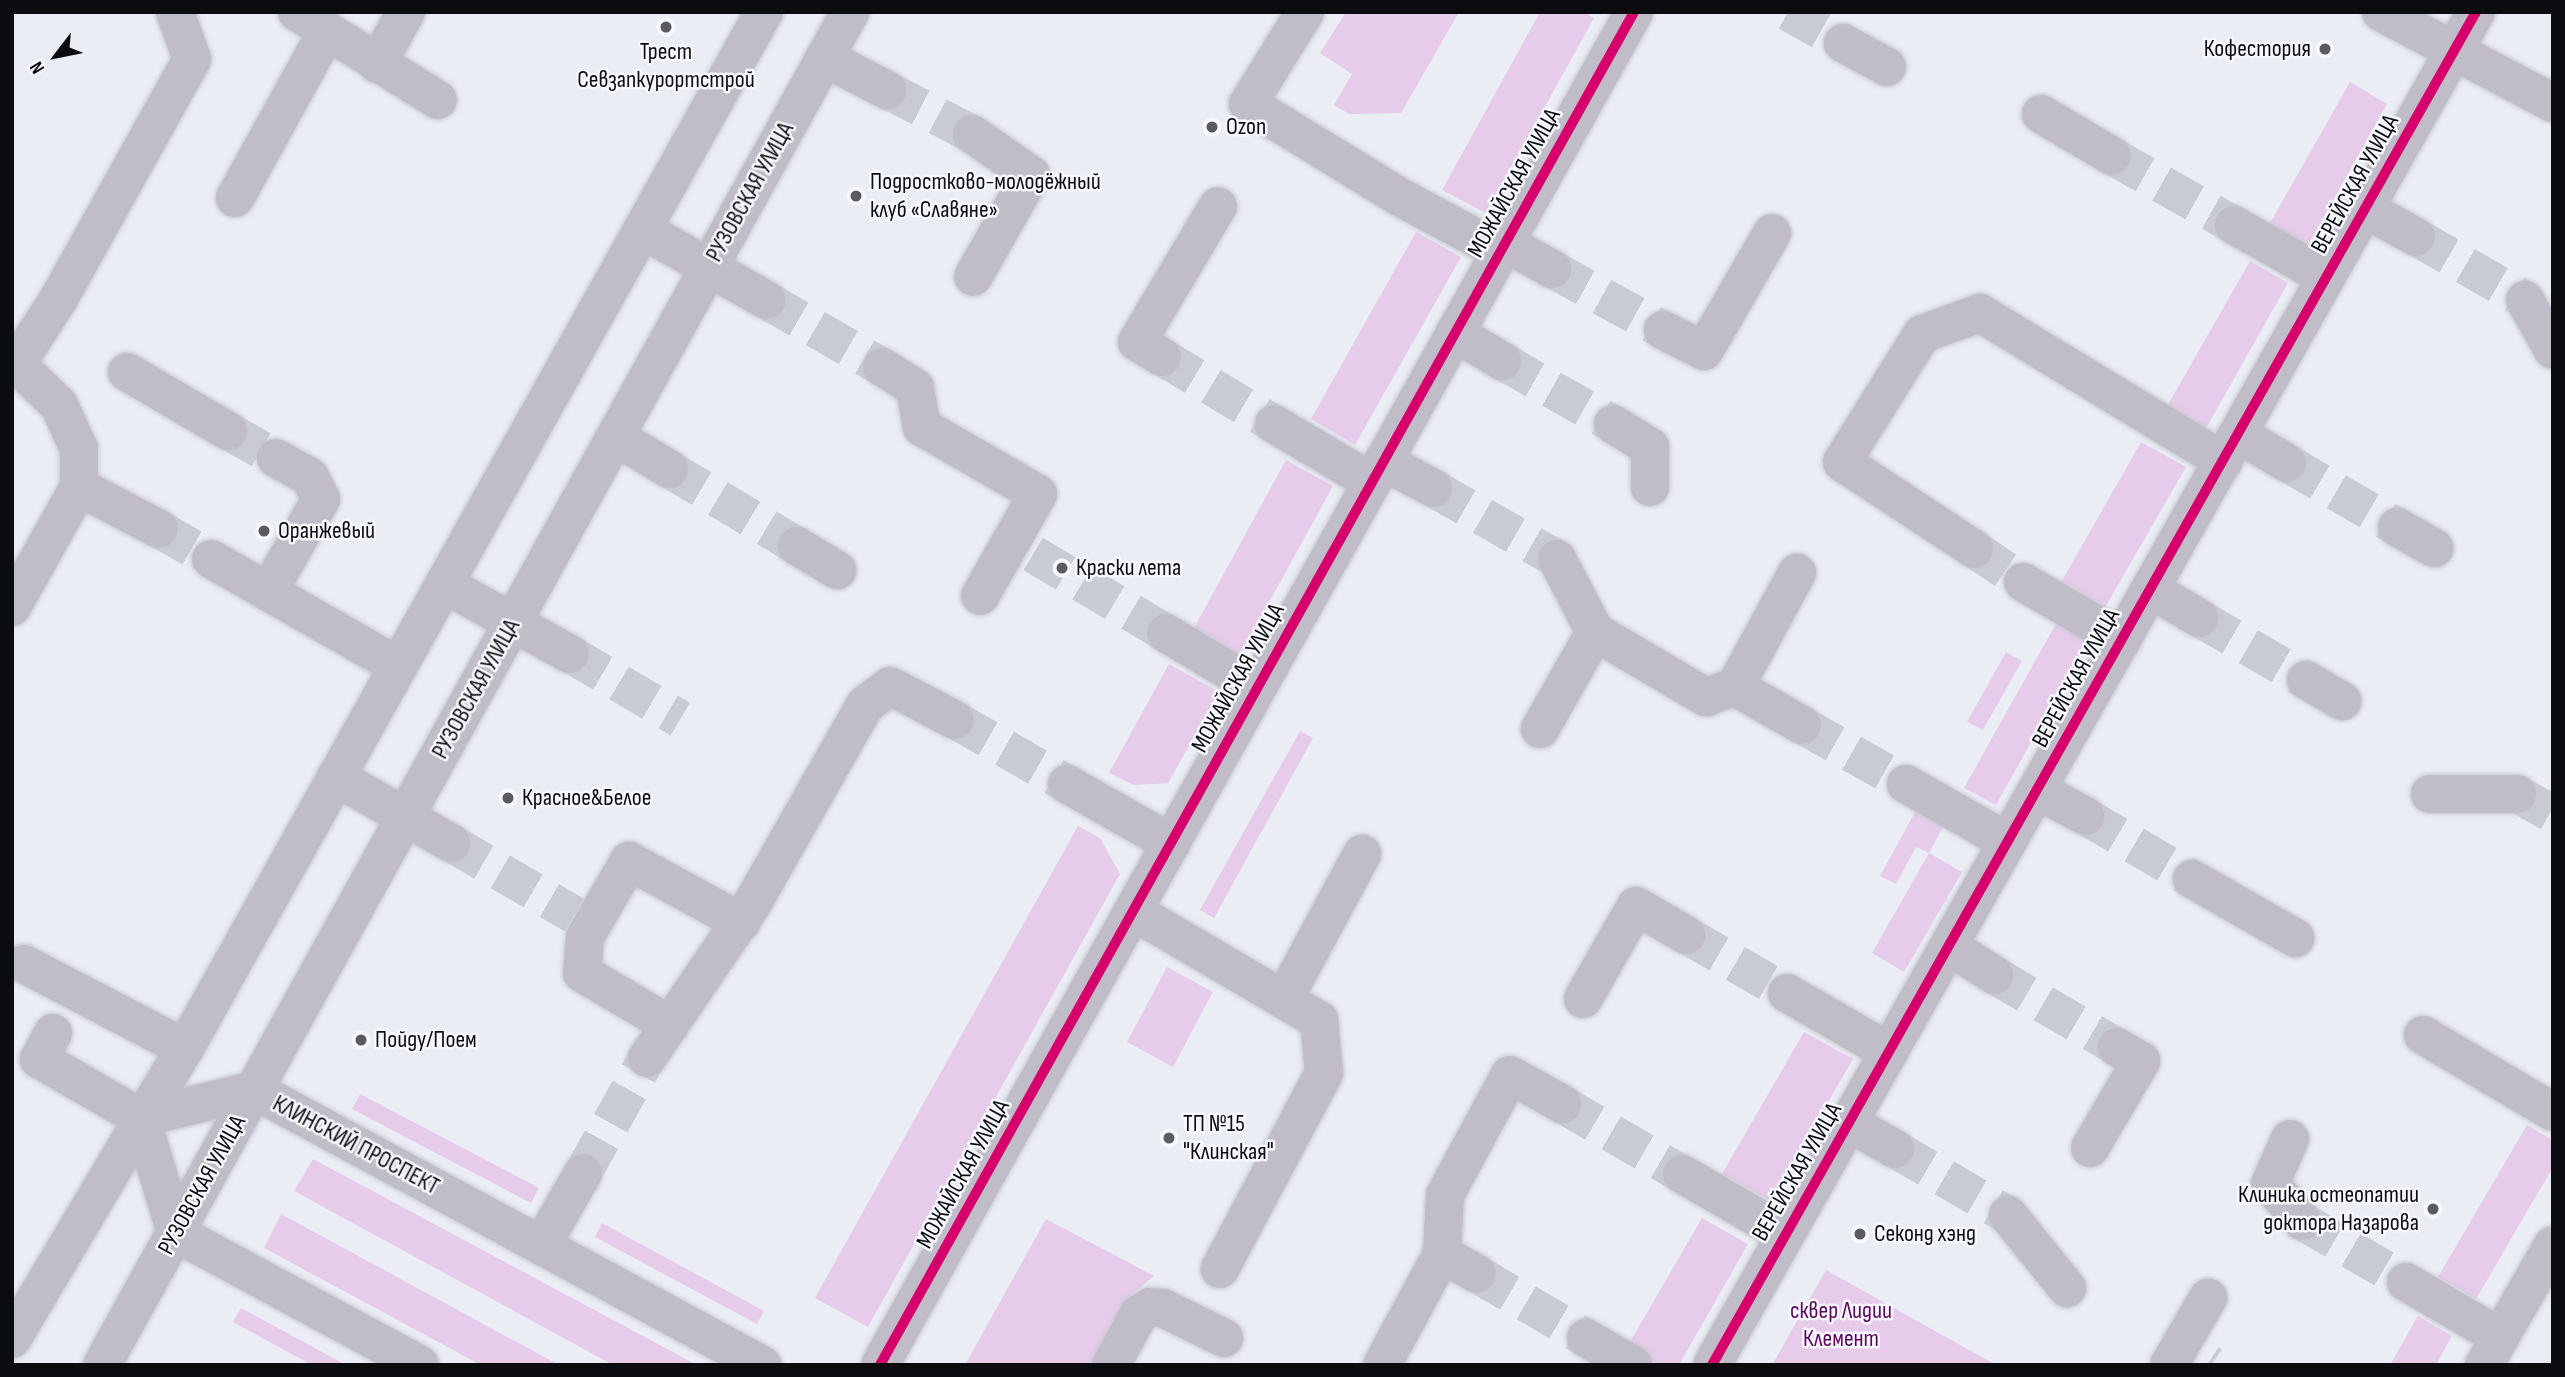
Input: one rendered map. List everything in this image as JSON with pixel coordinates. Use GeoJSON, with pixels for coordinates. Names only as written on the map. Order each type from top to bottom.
{"type":"FeatureCollection","features":[{"type":"Feature","properties":{"kind":"street"},"geometry":{"type":"LineString","coordinates":[[12,607],[79,487],[79,449],[59,404],[15,361],[58,300],[192,58],[175,12]]}},
{"type":"Feature","properties":{"kind":"street"},"geometry":{"type":"LineString","coordinates":[[377,64],[406,12]]}},
{"type":"Feature","properties":{"kind":"street"},"geometry":{"type":"LineString","coordinates":[[12,1339],[185,1048],[764,12]]}},
{"type":"Feature","properties":{"kind":"street","name":"РУЗОВСКАЯ УЛИЦА"},"geometry":{"type":"LineString","coordinates":[[102,1365],[850,12]]}},
{"type":"Feature","properties":{"kind":"street"},"geometry":{"type":"LineString","coordinates":[[1305,12],[1248,104],[1398,197],[1552,269]]}},
{"type":"Feature","properties":{"kind":"street","name":"МОЖАЙСКАЯ УЛИЦА"},"geometry":{"type":"LineString","coordinates":[[880,1365],[1634,12]]}},
{"type":"Feature","properties":{"kind":"street"},"geometry":{"type":"LineString","coordinates":[[2381,12],[2553,103]]}},
{"type":"Feature","properties":{"kind":"street","name":"ВЕРЕЙСКАЯ УЛИЦА"},"geometry":{"type":"LineString","coordinates":[[1712,1365],[2476,12]]}},
{"type":"Feature","properties":{"kind":"street"},"geometry":{"type":"LineString","coordinates":[[235,198],[312,22],[438,100]]}},
{"type":"Feature","properties":{"kind":"street"},"geometry":{"type":"LineString","coordinates":[[1843,43],[1887,67]]}},
{"type":"Feature","properties":{"kind":"street"},"geometry":{"type":"LineString","coordinates":[[825,58],[887,90]]}},
{"type":"Feature","properties":{"kind":"street"},"geometry":{"type":"LineString","coordinates":[[2041,114],[2112,156]]}},
{"type":"Feature","properties":{"kind":"street"},"geometry":{"type":"LineString","coordinates":[[972,134],[1031,175],[973,277]]}},
{"type":"Feature","properties":{"kind":"street"},"geometry":{"type":"LineString","coordinates":[[1162,357],[1137,342],[1218,206]]}},
{"type":"Feature","properties":{"kind":"street"},"geometry":{"type":"LineString","coordinates":[[2365,209],[2416,237]]}},
{"type":"Feature","properties":{"kind":"street"},"geometry":{"type":"LineString","coordinates":[[2234,225],[2326,277]]}},
{"type":"Feature","properties":{"kind":"street"},"geometry":{"type":"LineString","coordinates":[[643,230],[766,300]]}},
{"type":"Feature","properties":{"kind":"street"},"geometry":{"type":"LineString","coordinates":[[1663,330],[1704,351],[1772,233]]}},
{"type":"Feature","properties":{"kind":"street"},"geometry":{"type":"LineString","coordinates":[[2525,300],[2553,350]]}},
{"type":"Feature","properties":{"kind":"street"},"geometry":{"type":"LineString","coordinates":[[1974,550],[1842,462],[1922,334],[1980,313],[2231,448],[2287,463]]}},
{"type":"Feature","properties":{"kind":"street"},"geometry":{"type":"LineString","coordinates":[[1455,334],[1502,361]]}},
{"type":"Feature","properties":{"kind":"street"},"geometry":{"type":"LineString","coordinates":[[882,367],[915,388],[922,428],[1038,494],[1022,548],[980,596]]}},
{"type":"Feature","properties":{"kind":"street"},"geometry":{"type":"LineString","coordinates":[[127,372],[228,431]]}},
{"type":"Feature","properties":{"kind":"street"},"geometry":{"type":"LineString","coordinates":[[1274,424],[1378,471],[1433,488]]}},
{"type":"Feature","properties":{"kind":"street"},"geometry":{"type":"LineString","coordinates":[[1613,424],[1650,447],[1650,487]]}},
{"type":"Feature","properties":{"kind":"street"},"geometry":{"type":"LineString","coordinates":[[615,437],[669,469]]}},
{"type":"Feature","properties":{"kind":"street"},"geometry":{"type":"LineString","coordinates":[[268,592],[321,499],[310,477],[276,458]]}},
{"type":"Feature","properties":{"kind":"street"},"geometry":{"type":"LineString","coordinates":[[79,487],[159,529]]}},
{"type":"Feature","properties":{"kind":"street"},"geometry":{"type":"LineString","coordinates":[[2397,527],[2434,548]]}},
{"type":"Feature","properties":{"kind":"street"},"geometry":{"type":"LineString","coordinates":[[797,546],[838,570]]}},
{"type":"Feature","properties":{"kind":"street"},"geometry":{"type":"LineString","coordinates":[[211,559],[398,666]]}},
{"type":"Feature","properties":{"kind":"street"},"geometry":{"type":"LineString","coordinates":[[1557,559],[1595,632],[1706,697],[1735,687],[1797,573]]}},
{"type":"Feature","properties":{"kind":"street"},"geometry":{"type":"LineString","coordinates":[[2023,582],[2122,640]]}},
{"type":"Feature","properties":{"kind":"street"},"geometry":{"type":"LineString","coordinates":[[444,584],[570,654]]}},
{"type":"Feature","properties":{"kind":"street"},"geometry":{"type":"LineString","coordinates":[[2150,589],[2199,618]]}},
{"type":"Feature","properties":{"kind":"street"},"geometry":{"type":"LineString","coordinates":[[1540,729],[1595,632]]}},
{"type":"Feature","properties":{"kind":"street"},"geometry":{"type":"LineString","coordinates":[[1166,633],[1257,688]]}},
{"type":"Feature","properties":{"kind":"street"},"geometry":{"type":"LineString","coordinates":[[2306,680],[2342,701]]}},
{"type":"Feature","properties":{"kind":"street"},"geometry":{"type":"LineString","coordinates":[[647,1058],[741,922],[865,705],[890,686],[955,720]]}},
{"type":"Feature","properties":{"kind":"street"},"geometry":{"type":"LineString","coordinates":[[1735,687],[1802,725]]}},
{"type":"Feature","properties":{"kind":"street"},"geometry":{"type":"LineString","coordinates":[[336,778],[451,843]]}},
{"type":"Feature","properties":{"kind":"street"},"geometry":{"type":"LineString","coordinates":[[1067,784],[1171,843]]}},
{"type":"Feature","properties":{"kind":"street"},"geometry":{"type":"LineString","coordinates":[[1906,785],[2008,842]]}},
{"type":"Feature","properties":{"kind":"street"},"geometry":{"type":"LineString","coordinates":[[2037,789],[2085,816]]}},
{"type":"Feature","properties":{"kind":"street"},"geometry":{"type":"LineString","coordinates":[[2430,794],[2517,794]]}},
{"type":"Feature","properties":{"kind":"street"},"geometry":{"type":"LineString","coordinates":[[1284,999],[1362,854]]}},
{"type":"Feature","properties":{"kind":"street"},"geometry":{"type":"LineString","coordinates":[[670,1025],[582,974],[585,937],[583,920],[629,861],[741,922]]}},
{"type":"Feature","properties":{"kind":"street"},"geometry":{"type":"LineString","coordinates":[[2192,879],[2295,939]]}},
{"type":"Feature","properties":{"kind":"street"},"geometry":{"type":"LineString","coordinates":[[1583,999],[1636,906],[1686,935]]}},
{"type":"Feature","properties":{"kind":"street"},"geometry":{"type":"LineString","coordinates":[[1133,911],[1319,1020],[1324,1073],[1220,1269]]}},
{"type":"Feature","properties":{"kind":"street"},"geometry":{"type":"LineString","coordinates":[[1949,946],[1994,975]]}},
{"type":"Feature","properties":{"kind":"street"},"geometry":{"type":"LineString","coordinates":[[24,964],[185,1048]]}},
{"type":"Feature","properties":{"kind":"street"},"geometry":{"type":"LineString","coordinates":[[1787,993],[1889,1052]]}},
{"type":"Feature","properties":{"kind":"street"},"geometry":{"type":"LineString","coordinates":[[53,1033],[39,1059],[141,1118],[176,1233],[420,1365]]}},
{"type":"Feature","properties":{"kind":"street"},"geometry":{"type":"LineString","coordinates":[[2423,1035],[2553,1112]]}},
{"type":"Feature","properties":{"kind":"street"},"geometry":{"type":"LineString","coordinates":[[2090,1148],[2141,1061],[2118,1047]]}},
{"type":"Feature","properties":{"kind":"street"},"geometry":{"type":"LineString","coordinates":[[1382,1365],[1443,1254],[1445,1195],[1510,1075],[1562,1104]]}},
{"type":"Feature","properties":{"kind":"street","name":"КЛИНСКИЙ ПРОСПЕКТ"},"geometry":{"type":"LineString","coordinates":[[141,1118],[254,1090],[762,1365]]}},
{"type":"Feature","properties":{"kind":"street"},"geometry":{"type":"LineString","coordinates":[[1849,1123],[1895,1149]]}},
{"type":"Feature","properties":{"kind":"street"},"geometry":{"type":"LineString","coordinates":[[2290,1139],[2270,1184],[2302,1221]]}},
{"type":"Feature","properties":{"kind":"street"},"geometry":{"type":"LineString","coordinates":[[541,1245],[583,1172]]}},
{"type":"Feature","properties":{"kind":"street"},"geometry":{"type":"LineString","coordinates":[[1682,1174],[1786,1234]]}},
{"type":"Feature","properties":{"kind":"street"},"geometry":{"type":"LineString","coordinates":[[2008,1215],[2067,1288]]}},
{"type":"Feature","properties":{"kind":"street"},"geometry":{"type":"LineString","coordinates":[[2406,1282],[2492,1351],[2553,1245]]}},
{"type":"Feature","properties":{"kind":"street"},"geometry":{"type":"LineString","coordinates":[[1443,1254],[1477,1274]]}},
{"type":"Feature","properties":{"kind":"street"},"geometry":{"type":"LineString","coordinates":[[2186,1358],[2208,1298]]}},
{"type":"Feature","properties":{"kind":"street"},"geometry":{"type":"LineString","coordinates":[[1111,1365],[1139,1314],[1150,1307],[1163,1308],[1224,1338]]}},
{"type":"Feature","properties":{"kind":"street"},"geometry":{"type":"LineString","coordinates":[[1586,1338],[1633,1365]]}},
{"type":"Feature","properties":{"kind":"green space"},"geometry":{"type":"Polygon","coordinates":[[[1346,12],[1459,12],[1401,113],[1349,114],[1334,105],[1352,74],[1320,53],[1346,12]]]}},
{"type":"Feature","properties":{"kind":"green space"},"geometry":{"type":"Polygon","coordinates":[[[1540,12],[1583,12],[1594,18],[1486,213],[1442,190],[1540,12]]]}},
{"type":"Feature","properties":{"kind":"green space"},"geometry":{"type":"Polygon","coordinates":[[[2350,82],[2387,104],[2307,247],[2269,225],[2350,82]]]}},
{"type":"Feature","properties":{"kind":"green space"},"geometry":{"type":"Polygon","coordinates":[[[1416,232],[1461,257],[1355,445],[1311,419],[1416,232]]]}},
{"type":"Feature","properties":{"kind":"green space"},"geometry":{"type":"Polygon","coordinates":[[[2250,261],[2288,283],[2205,430],[2166,408],[2250,261]]]}},
{"type":"Feature","properties":{"kind":"green space"},"geometry":{"type":"Polygon","coordinates":[[[2141,442],[2186,467],[2103,611],[2059,586],[2141,442]]]}},
{"type":"Feature","properties":{"kind":"green space"},"geometry":{"type":"Polygon","coordinates":[[[1286,460],[1333,486],[1240,655],[1194,628],[1286,460]]]}},
{"type":"Feature","properties":{"kind":"green space"},"geometry":{"type":"Polygon","coordinates":[[[2057,622],[2089,639],[1996,805],[1964,788],[2057,622]]]}},
{"type":"Feature","properties":{"kind":"green space"},"geometry":{"type":"Polygon","coordinates":[[[2006,652],[2022,661],[1983,730],[1967,722],[2006,652]]]}},
{"type":"Feature","properties":{"kind":"green space"},"geometry":{"type":"Polygon","coordinates":[[[1169,664],[1219,692],[1168,783],[1134,785],[1109,773],[1169,664]]]}},
{"type":"Feature","properties":{"kind":"green space"},"geometry":{"type":"Polygon","coordinates":[[[1300,731],[1313,738],[1214,918],[1200,910],[1300,731]]]}},
{"type":"Feature","properties":{"kind":"green space"},"geometry":{"type":"Polygon","coordinates":[[[1918,807],[1945,823],[1929,853],[1916,847],[1896,884],[1880,876],[1918,807]]]}},
{"type":"Feature","properties":{"kind":"green space"},"geometry":{"type":"Polygon","coordinates":[[[1078,826],[1100,838],[1120,874],[868,1327],[815,1298],[1078,826]]]}},
{"type":"Feature","properties":{"kind":"green space"},"geometry":{"type":"Polygon","coordinates":[[[1929,853],[1962,872],[1904,972],[1872,953],[1929,853]]]}},
{"type":"Feature","properties":{"kind":"green space"},"geometry":{"type":"Polygon","coordinates":[[[1167,967],[1213,992],[1173,1067],[1127,1042],[1167,967]]]}},
{"type":"Feature","properties":{"kind":"green space"},"geometry":{"type":"Polygon","coordinates":[[[1804,1032],[1853,1059],[1771,1201],[1722,1174],[1804,1032]]]}},
{"type":"Feature","properties":{"kind":"green space"},"geometry":{"type":"Polygon","coordinates":[[[360,1094],[539,1188],[531,1203],[352,1109],[360,1094]]]}},
{"type":"Feature","properties":{"kind":"green space"},"geometry":{"type":"Polygon","coordinates":[[[2527,1125],[2553,1140],[2553,1167],[2476,1299],[2438,1277],[2527,1125]]]}},
{"type":"Feature","properties":{"kind":"green space"},"geometry":{"type":"Polygon","coordinates":[[[313,1159],[697,1365],[613,1365],[294,1191],[313,1159]]]}},
{"type":"Feature","properties":{"kind":"green space"},"geometry":{"type":"Polygon","coordinates":[[[281,1214],[559,1365],[481,1365],[264,1248],[281,1214]]]}},
{"type":"Feature","properties":{"kind":"green space"},"geometry":{"type":"Polygon","coordinates":[[[1702,1218],[1748,1244],[1679,1365],[1658,1365],[1627,1347],[1702,1218]]]}},
{"type":"Feature","properties":{"kind":"green space"},"geometry":{"type":"Polygon","coordinates":[[[1046,1219],[1154,1276],[1131,1295],[1090,1365],[965,1365],[1046,1219]]]}},
{"type":"Feature","properties":{"kind":"green space"},"geometry":{"type":"Polygon","coordinates":[[[602,1223],[764,1311],[757,1324],[595,1237],[602,1223]]]}},
{"type":"Feature","properties":{"kind":"green space","name":"сквер Лидии Клемент"},"geometry":{"type":"Polygon","coordinates":[[[1826,1270],[1996,1365],[1772,1365],[1826,1270]]]}},
{"type":"Feature","properties":{"kind":"green space"},"geometry":{"type":"Polygon","coordinates":[[[241,1308],[346,1365],[312,1365],[233,1322],[241,1308]]]}},
{"type":"Feature","properties":{"kind":"green space"},"geometry":{"type":"Polygon","coordinates":[[[2418,1316],[2452,1336],[2436,1365],[2390,1365],[2418,1316]]]}},
{"type":"Feature","properties":{"kind":"tunnel"},"geometry":{"type":"LineString","coordinates":[[1788,12],[1843,43]]}},
{"type":"Feature","properties":{"kind":"tunnel"},"geometry":{"type":"LineString","coordinates":[[887,90],[972,134]]}},
{"type":"Feature","properties":{"kind":"tunnel"},"geometry":{"type":"LineString","coordinates":[[2112,156],[2234,225]]}},
{"type":"Feature","properties":{"kind":"tunnel"},"geometry":{"type":"LineString","coordinates":[[2416,237],[2525,300]]}},
{"type":"Feature","properties":{"kind":"tunnel"},"geometry":{"type":"LineString","coordinates":[[1552,269],[1663,330]]}},
{"type":"Feature","properties":{"kind":"tunnel"},"geometry":{"type":"LineString","coordinates":[[766,300],[882,367]]}},
{"type":"Feature","properties":{"kind":"tunnel"},"geometry":{"type":"LineString","coordinates":[[1162,357],[1274,424]]}},
{"type":"Feature","properties":{"kind":"tunnel"},"geometry":{"type":"LineString","coordinates":[[1502,361],[1613,424]]}},
{"type":"Feature","properties":{"kind":"tunnel"},"geometry":{"type":"LineString","coordinates":[[228,431],[276,458]]}},
{"type":"Feature","properties":{"kind":"tunnel"},"geometry":{"type":"LineString","coordinates":[[2287,463],[2397,527]]}},
{"type":"Feature","properties":{"kind":"tunnel"},"geometry":{"type":"LineString","coordinates":[[669,469],[797,546]]}},
{"type":"Feature","properties":{"kind":"tunnel"},"geometry":{"type":"LineString","coordinates":[[1433,488],[1557,559]]}},
{"type":"Feature","properties":{"kind":"tunnel"},"geometry":{"type":"LineString","coordinates":[[159,529],[211,559]]}},
{"type":"Feature","properties":{"kind":"tunnel"},"geometry":{"type":"LineString","coordinates":[[1974,549],[2023,582]]}},
{"type":"Feature","properties":{"kind":"tunnel"},"geometry":{"type":"LineString","coordinates":[[1033,554],[1166,633]]}},
{"type":"Feature","properties":{"kind":"tunnel"},"geometry":{"type":"LineString","coordinates":[[2199,618],[2306,680]]}},
{"type":"Feature","properties":{"kind":"tunnel"},"geometry":{"type":"LineString","coordinates":[[570,654],[680,719]]}},
{"type":"Feature","properties":{"kind":"tunnel"},"geometry":{"type":"LineString","coordinates":[[955,720],[1067,784]]}},
{"type":"Feature","properties":{"kind":"tunnel"},"geometry":{"type":"LineString","coordinates":[[1802,725],[1906,784]]}},
{"type":"Feature","properties":{"kind":"tunnel"},"geometry":{"type":"LineString","coordinates":[[2517,794],[2553,814]]}},
{"type":"Feature","properties":{"kind":"tunnel"},"geometry":{"type":"LineString","coordinates":[[2085,816],[2192,879]]}},
{"type":"Feature","properties":{"kind":"tunnel"},"geometry":{"type":"LineString","coordinates":[[451,843],[574,915]]}},
{"type":"Feature","properties":{"kind":"tunnel"},"geometry":{"type":"LineString","coordinates":[[1686,935],[1787,993]]}},
{"type":"Feature","properties":{"kind":"tunnel"},"geometry":{"type":"LineString","coordinates":[[1994,975],[2117,1047]]}},
{"type":"Feature","properties":{"kind":"tunnel"},"geometry":{"type":"LineString","coordinates":[[583,1173],[647,1058]]}},
{"type":"Feature","properties":{"kind":"tunnel"},"geometry":{"type":"LineString","coordinates":[[1562,1104],[1682,1174]]}},
{"type":"Feature","properties":{"kind":"tunnel"},"geometry":{"type":"LineString","coordinates":[[1895,1149],[2008,1215]]}},
{"type":"Feature","properties":{"kind":"tunnel"},"geometry":{"type":"LineString","coordinates":[[2302,1221],[2406,1282]]}},
{"type":"Feature","properties":{"kind":"tunnel"},"geometry":{"type":"LineString","coordinates":[[1477,1274],[1586,1338]]}},
{"type":"Feature","properties":{"kind":"cycle path"},"geometry":{"type":"LineString","coordinates":[[880,1365],[1634,12]]}},
{"type":"Feature","properties":{"kind":"cycle path"},"geometry":{"type":"LineString","coordinates":[[1712,1365],[2476,12]]}},
{"type":"Feature","properties":{"kind":"place","name":"Трест Севзапкурортстрой"},"geometry":{"type":"Point","coordinates":[666,27]}},
{"type":"Feature","properties":{"kind":"place","name":"Кофестория"},"geometry":{"type":"Point","coordinates":[2325,49]}},
{"type":"Feature","properties":{"kind":"place","name":"Ozon"},"geometry":{"type":"Point","coordinates":[1212,127]}},
{"type":"Feature","properties":{"kind":"place","name":"Подростково-молодёжный клуб «Славяне»"},"geometry":{"type":"Point","coordinates":[856,196]}},
{"type":"Feature","properties":{"kind":"place","name":"Оранжевый"},"geometry":{"type":"Point","coordinates":[264,531]}},
{"type":"Feature","properties":{"kind":"place","name":"Краски лета"},"geometry":{"type":"Point","coordinates":[1062,568]}},
{"type":"Feature","properties":{"kind":"place","name":"Красное&Белое"},"geometry":{"type":"Point","coordinates":[508,798]}},
{"type":"Feature","properties":{"kind":"place","name":"Пойду/Поем"},"geometry":{"type":"Point","coordinates":[361,1040]}},
{"type":"Feature","properties":{"kind":"place","name":"ТП №15 \"Клинская\""},"geometry":{"type":"Point","coordinates":[1169,1138]}},
{"type":"Feature","properties":{"kind":"place","name":"Клиника остеопатии доктора Назарова"},"geometry":{"type":"Point","coordinates":[2433,1209]}},
{"type":"Feature","properties":{"kind":"place","name":"Секонд хэнд"},"geometry":{"type":"Point","coordinates":[1860,1234]}}]}
